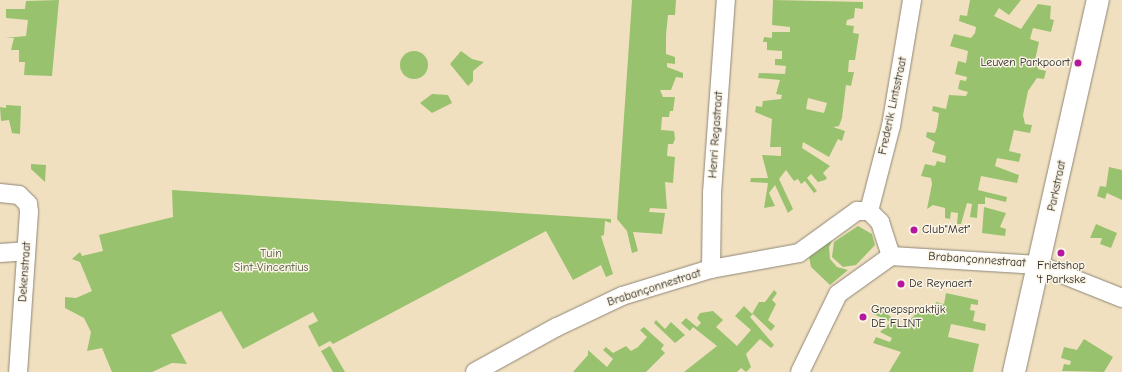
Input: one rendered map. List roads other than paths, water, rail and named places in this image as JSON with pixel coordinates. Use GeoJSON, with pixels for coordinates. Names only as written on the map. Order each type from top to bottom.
{"type":"FeatureCollection","features":[{"type":"Feature","properties":{"kind":"street","name":"Henri Regastraat"},"geometry":{"type":"LineString","coordinates":[[711,269],[712,193],[726,0]]}},
{"type":"Feature","properties":{"kind":"street","name":"Frederik Lintsstraat"},"geometry":{"type":"LineString","coordinates":[[869,211],[894,111],[912,0]]}},
{"type":"Feature","properties":{"kind":"street","name":"Parkstraat"},"geometry":{"type":"LineString","coordinates":[[1014,372],[1098,0]]}},
{"type":"Feature","properties":{"kind":"street","name":"Dekenstraat"},"geometry":{"type":"LineString","coordinates":[[0,193],[19,195],[28,204],[26,251],[15,372]]}},
{"type":"Feature","properties":{"kind":"street","name":"Brabançonnestraat"},"geometry":{"type":"LineString","coordinates":[[475,372],[556,326],[622,296],[711,269],[799,253],[848,215],[869,211]]}},
{"type":"Feature","properties":{"kind":"street"},"geometry":{"type":"LineString","coordinates":[[800,372],[838,294],[891,256],[884,228],[869,211]]}},
{"type":"Feature","properties":{"kind":"street"},"geometry":{"type":"LineString","coordinates":[[0,253],[26,251]]}},
{"type":"Feature","properties":{"kind":"street","name":"Brabançonnestraat"},"geometry":{"type":"LineString","coordinates":[[891,256],[1039,265],[1122,298]]}},
{"type":"Feature","properties":{"kind":"place","name":"Leuven Parkpoort"},"geometry":{"type":"Point","coordinates":[1078,63]}},
{"type":"Feature","properties":{"kind":"place","name":"Club\"Met\""},"geometry":{"type":"Point","coordinates":[914,230]}},
{"type":"Feature","properties":{"kind":"place","name":"Frietshop 't Parkske"},"geometry":{"type":"Point","coordinates":[1061,253]}},
{"type":"Feature","properties":{"kind":"place","name":"De Reynaert"},"geometry":{"type":"Point","coordinates":[901,284]}},
{"type":"Feature","properties":{"kind":"place","name":"Groepspraktijk DE FLINT"},"geometry":{"type":"Point","coordinates":[863,317]}},
{"type":"Feature","properties":{"kind":"park label","name":"Tuin Sint-Vincentius"},"geometry":{"type":"Point","coordinates":[271,261]}}]}
